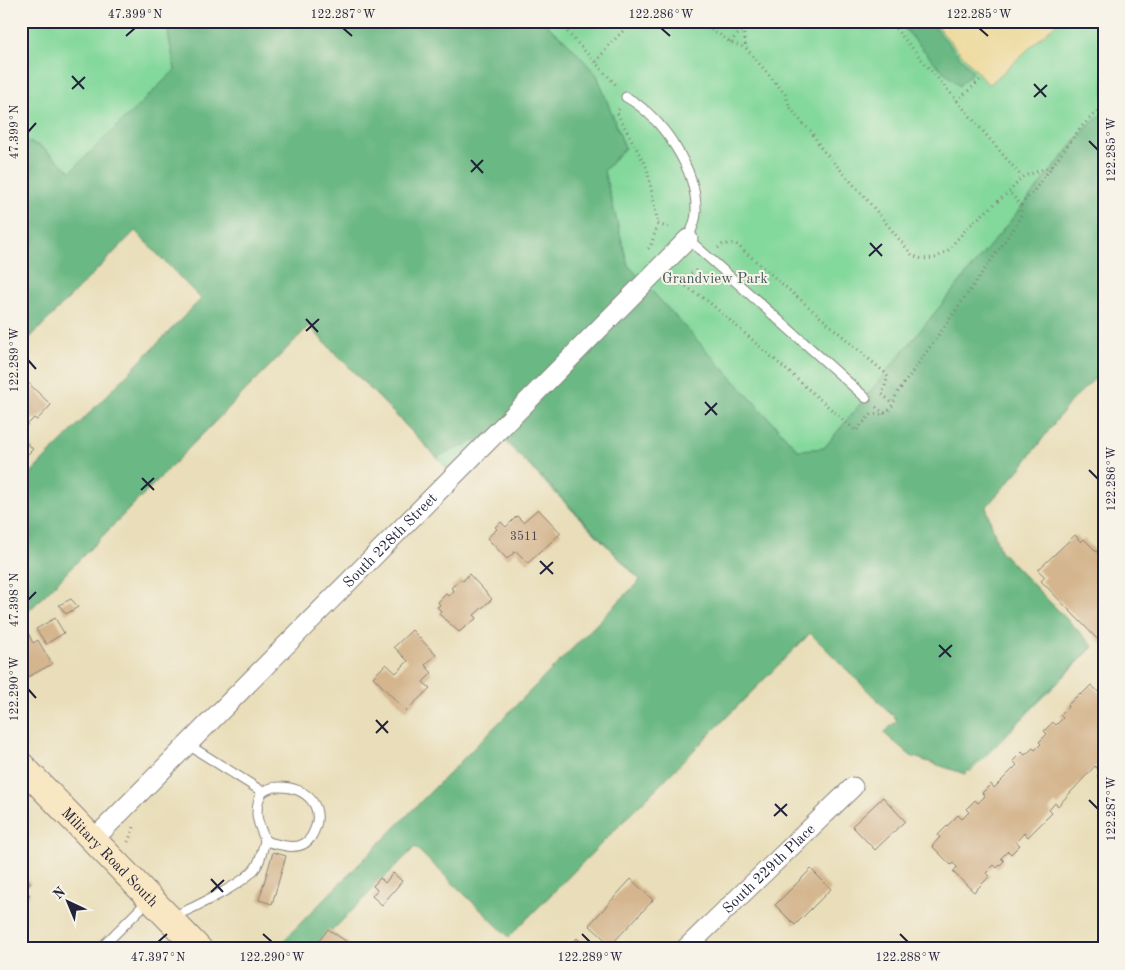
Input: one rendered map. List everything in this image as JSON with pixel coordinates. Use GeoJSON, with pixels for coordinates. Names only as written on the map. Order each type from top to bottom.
{"type":"FeatureCollection","features":[{"type":"Feature","properties":{"kind":"main road","name":"Military Road South"},"geometry":{"type":"LineString","coordinates":[[23,771],[199,949]]}},
{"type":"Feature","properties":{"kind":"street","name":"South 228th Street"},"geometry":{"type":"LineString","coordinates":[[93,840],[688,239]]}},
{"type":"Feature","properties":{"kind":"street","name":"South 229th Place"},"geometry":{"type":"LineString","coordinates":[[685,949],[853,787]]}},
{"type":"Feature","properties":{"kind":"lane"},"geometry":{"type":"LineString","coordinates":[[626,97],[638,104],[678,151],[693,185],[696,214],[688,239],[870,401]]}},
{"type":"Feature","properties":{"kind":"lane"},"geometry":{"type":"LineString","coordinates":[[187,744],[263,792]]}},
{"type":"Feature","properties":{"kind":"lane"},"geometry":{"type":"LineString","coordinates":[[169,918],[245,880],[256,867],[265,841],[257,816],[258,801],[263,792],[272,788],[284,787],[297,789],[308,796],[316,807],[318,819],[316,829],[308,841],[298,846],[285,846],[265,841]]}},
{"type":"Feature","properties":{"kind":"lane"},"geometry":{"type":"LineString","coordinates":[[100,949],[150,899]]}},
{"type":"Feature","properties":{"kind":"path"},"geometry":{"type":"LineString","coordinates":[[557,21],[626,97],[621,100],[617,113],[648,168],[658,224],[651,245],[646,252]]}},
{"type":"Feature","properties":{"kind":"path"},"geometry":{"type":"LineString","coordinates":[[596,62],[633,21]]}},
{"type":"Feature","properties":{"kind":"path"},"geometry":{"type":"LineString","coordinates":[[699,21],[730,42],[746,48],[785,94],[790,107],[811,131],[821,148],[874,208],[912,255],[922,259],[936,258],[948,250],[969,226],[1009,192],[1022,177],[1052,166]]}},
{"type":"Feature","properties":{"kind":"path"},"geometry":{"type":"LineString","coordinates":[[730,42],[751,21]]}},
{"type":"Feature","properties":{"kind":"path"},"geometry":{"type":"LineString","coordinates":[[889,21],[1022,177]]}},
{"type":"Feature","properties":{"kind":"path"},"geometry":{"type":"LineString","coordinates":[[743,29],[746,48]]}},
{"type":"Feature","properties":{"kind":"path"},"geometry":{"type":"LineString","coordinates":[[957,101],[982,78]]}},
{"type":"Feature","properties":{"kind":"path"},"geometry":{"type":"LineString","coordinates":[[708,302],[856,431],[871,414],[886,414],[893,404],[896,395],[1016,225],[1021,216],[1021,205],[1081,127],[1104,105]]}},
{"type":"Feature","properties":{"kind":"path"},"geometry":{"type":"LineString","coordinates":[[1009,192],[1021,205]]}},
{"type":"Feature","properties":{"kind":"path"},"geometry":{"type":"LineString","coordinates":[[658,224],[672,229]]}},
{"type":"Feature","properties":{"kind":"path"},"geometry":{"type":"LineString","coordinates":[[716,242],[736,244],[884,372],[888,377],[882,394],[893,404]]}},
{"type":"Feature","properties":{"kind":"path"},"geometry":{"type":"LineString","coordinates":[[716,251],[723,244]]}},
{"type":"Feature","properties":{"kind":"path"},"geometry":{"type":"LineString","coordinates":[[678,281],[698,269]]}},
{"type":"Feature","properties":{"kind":"path"},"geometry":{"type":"LineString","coordinates":[[870,401],[886,414]]}},
{"type":"Feature","properties":{"kind":"green space","name":"Grandview Park"},"geometry":{"type":"Polygon","coordinates":[[[36,21],[1104,21],[1104,243],[905,452],[1093,647],[970,772],[933,734],[922,745],[810,633],[797,647],[640,580],[499,435],[456,477],[309,326],[295,340],[135,231],[46,225],[21,201],[21,36],[36,21]]]}},
{"type":"Feature","properties":{"kind":"green space","name":"Grandview Park"},"geometry":{"type":"Polygon","coordinates":[[[172,21],[542,21],[566,41],[597,75],[625,148],[604,171],[628,265],[798,450],[824,448],[1087,127],[1104,112],[1104,370],[1070,402],[1020,469],[986,507],[1000,551],[1093,646],[965,774],[911,756],[884,733],[897,720],[810,633],[509,937],[415,847],[314,949],[275,949],[640,580],[498,431],[437,457],[309,326],[21,619],[21,483],[201,299],[135,231],[21,347],[21,139],[40,146],[71,171],[175,70],[167,27],[172,21]]]}},
{"type":"Feature","properties":{"kind":"green space"},"geometry":{"type":"Polygon","coordinates":[[[898,21],[929,21],[973,72],[959,86],[935,63],[898,21]]]}},
{"type":"Feature","properties":{"kind":"sand"},"geometry":{"type":"Polygon","coordinates":[[[932,21],[1059,21],[989,85],[932,21]]]}},
{"type":"Feature","properties":{"kind":"building"},"geometry":{"type":"Polygon","coordinates":[[[21,376],[51,405],[37,420],[34,418],[21,431],[21,376]]]}},
{"type":"Feature","properties":{"kind":"building"},"geometry":{"type":"Polygon","coordinates":[[[21,438],[33,449],[21,461],[21,438]]]}},
{"type":"Feature","properties":{"kind":"building"},"geometry":{"type":"Polygon","coordinates":[[[538,509],[561,533],[528,563],[516,551],[507,559],[487,538],[497,529],[495,527],[501,522],[506,527],[517,516],[523,522],[538,509]]]}},
{"type":"Feature","properties":{"kind":"building"},"geometry":{"type":"Polygon","coordinates":[[[1075,535],[1081,542],[1084,539],[1104,559],[1104,646],[1041,581],[1045,577],[1038,570],[1075,535]]]}},
{"type":"Feature","properties":{"kind":"building"},"geometry":{"type":"Polygon","coordinates":[[[469,574],[492,599],[474,615],[477,618],[459,632],[439,614],[441,611],[437,607],[440,605],[438,602],[446,594],[448,596],[454,591],[451,588],[461,579],[463,581],[469,574]]]}},
{"type":"Feature","properties":{"kind":"building"},"geometry":{"type":"Polygon","coordinates":[[[71,599],[78,607],[66,614],[59,605],[71,599]]]}},
{"type":"Feature","properties":{"kind":"building"},"geometry":{"type":"Polygon","coordinates":[[[55,618],[64,633],[46,644],[36,629],[55,618]]]}},
{"type":"Feature","properties":{"kind":"building"},"geometry":{"type":"Polygon","coordinates":[[[412,630],[436,655],[425,665],[432,673],[423,682],[430,688],[406,711],[373,677],[386,664],[396,673],[408,661],[394,647],[412,630]]]}},
{"type":"Feature","properties":{"kind":"building"},"geometry":{"type":"Polygon","coordinates":[[[28,633],[33,643],[38,640],[52,664],[26,678],[21,669],[21,636],[28,633]]]}},
{"type":"Feature","properties":{"kind":"building"},"geometry":{"type":"Polygon","coordinates":[[[1091,685],[1104,697],[1104,783],[1097,776],[1100,772],[1095,766],[1058,806],[1055,803],[1049,810],[1052,813],[1028,837],[1024,833],[1016,842],[1020,845],[1011,854],[1008,851],[1001,858],[1004,861],[997,868],[994,865],[986,873],[990,876],[974,892],[953,872],[957,867],[953,863],[951,865],[932,846],[940,837],[938,835],[958,815],[962,819],[969,812],[966,809],[975,800],[978,803],[985,796],[982,793],[991,784],[994,788],[1017,765],[1013,761],[1022,752],[1025,755],[1033,748],[1035,750],[1041,744],[1039,742],[1047,734],[1044,731],[1053,722],[1056,725],[1063,718],[1060,715],[1067,706],[1091,685]]]}},
{"type":"Feature","properties":{"kind":"building"},"geometry":{"type":"Polygon","coordinates":[[[883,797],[905,821],[875,850],[852,826],[883,797]]]}},
{"type":"Feature","properties":{"kind":"building"},"geometry":{"type":"Polygon","coordinates":[[[273,852],[286,856],[272,904],[259,900],[273,852]]]}},
{"type":"Feature","properties":{"kind":"building"},"geometry":{"type":"Polygon","coordinates":[[[811,869],[831,889],[795,925],[775,905],[811,869]]]}},
{"type":"Feature","properties":{"kind":"building"},"geometry":{"type":"Polygon","coordinates":[[[21,872],[31,883],[25,889],[30,895],[21,902],[21,872]]]}},
{"type":"Feature","properties":{"kind":"building"},"geometry":{"type":"Polygon","coordinates":[[[393,873],[402,881],[382,905],[372,896],[377,890],[373,886],[380,878],[385,883],[393,873]]]}},
{"type":"Feature","properties":{"kind":"building"},"geometry":{"type":"Polygon","coordinates":[[[631,879],[653,900],[611,945],[589,925],[631,879]]]}},
{"type":"Feature","properties":{"kind":"building"},"geometry":{"type":"Polygon","coordinates":[[[328,929],[350,944],[346,949],[313,949],[328,929]]]}},
{"type":"Feature","properties":{"kind":"building"},"geometry":{"type":"Polygon","coordinates":[[[577,938],[588,949],[567,949],[577,938]]]}}]}
